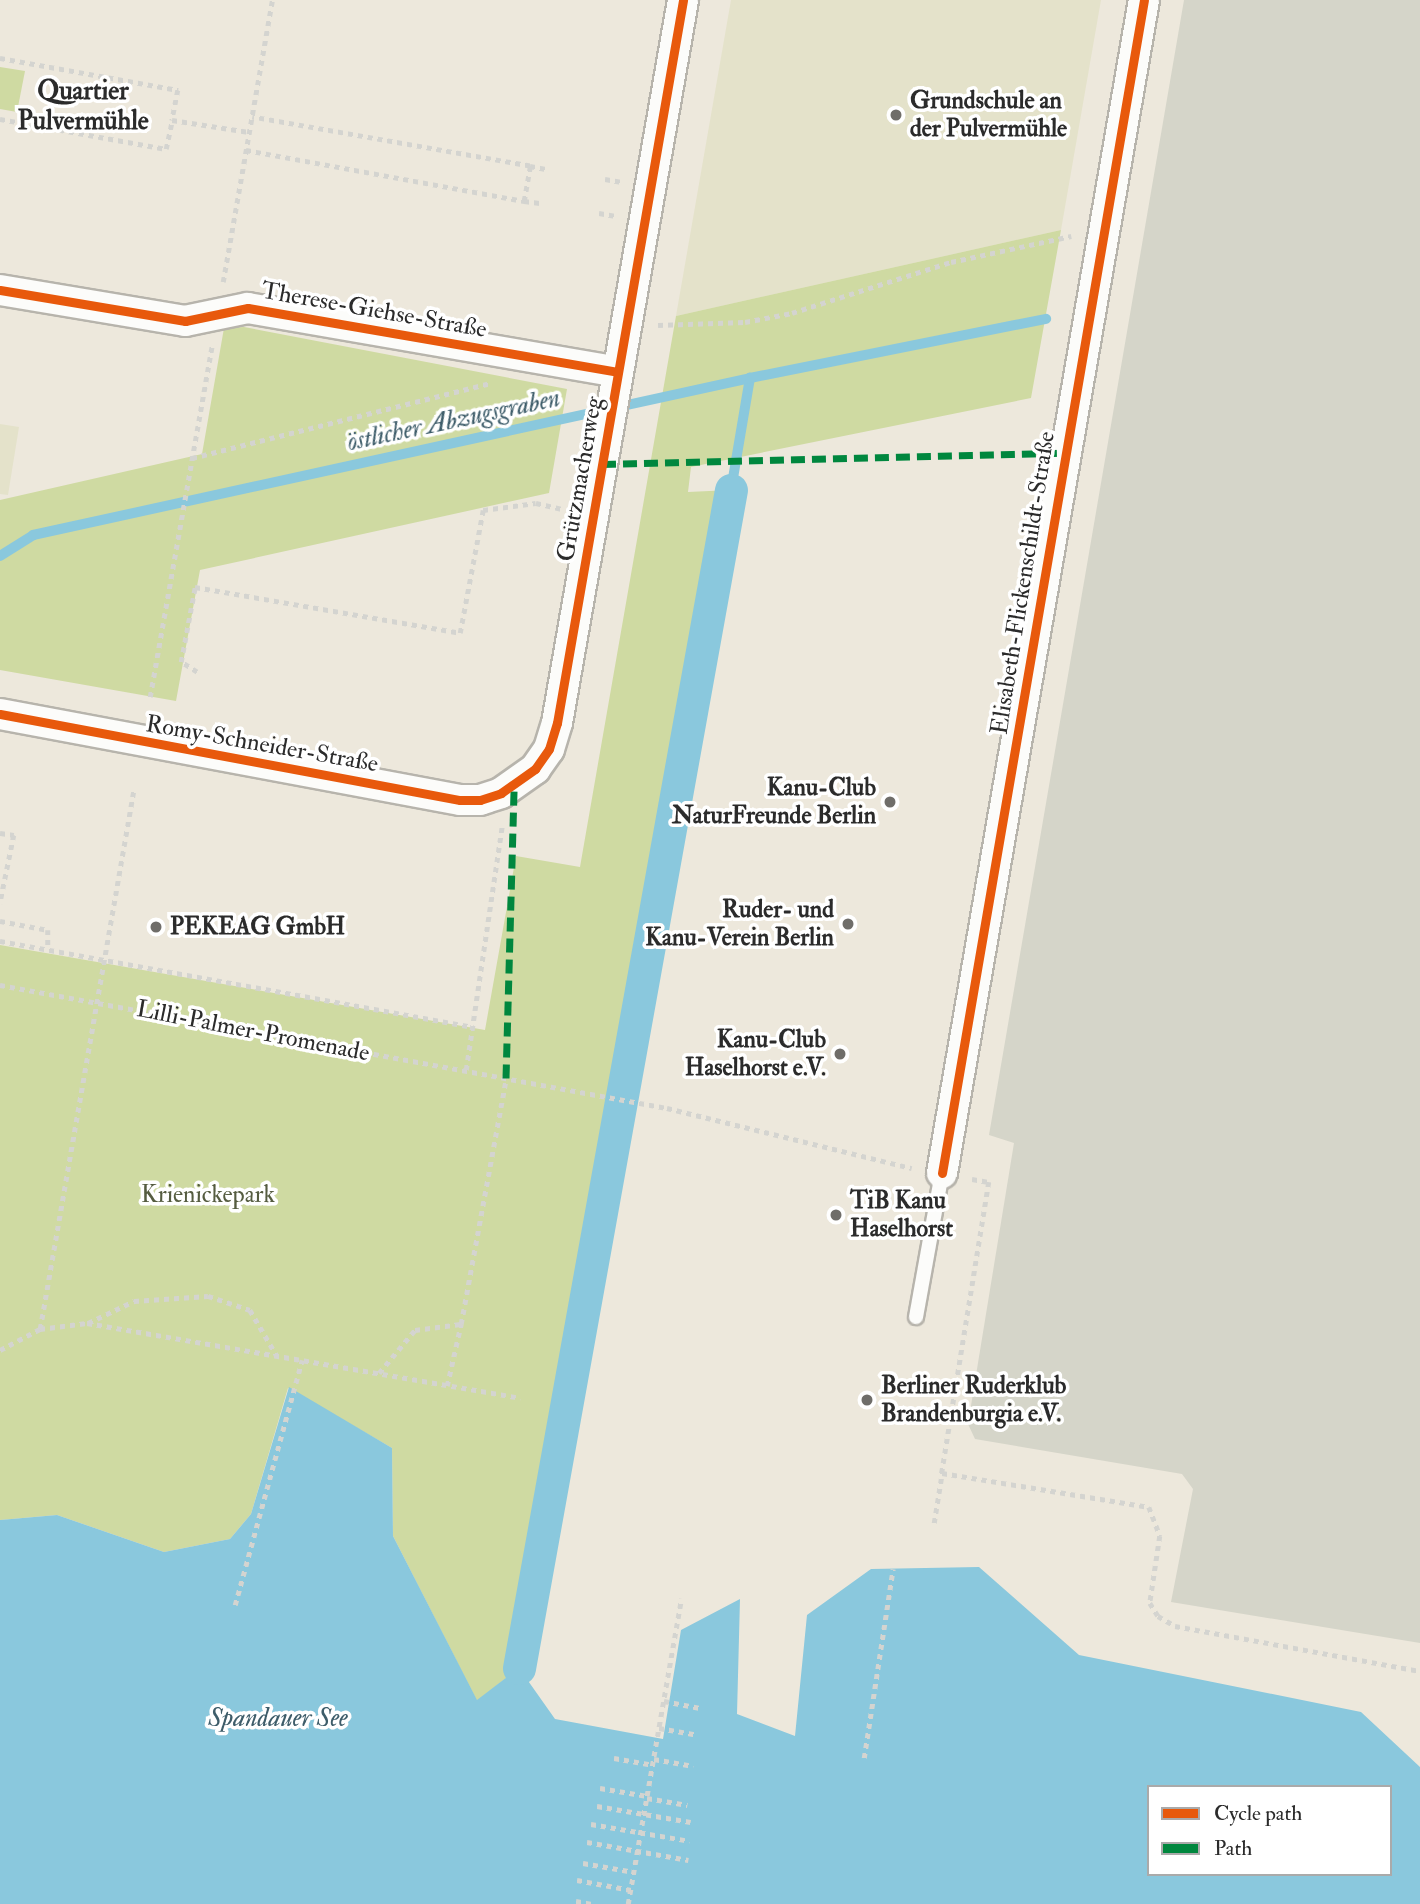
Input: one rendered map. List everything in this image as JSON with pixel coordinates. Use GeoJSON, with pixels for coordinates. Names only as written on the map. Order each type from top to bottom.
{"type":"FeatureCollection","features":[{"type":"Feature","properties":{"kind":"street","name":"Elisabeth-Flickenschildt-Straße"},"geometry":{"type":"LineString","coordinates":[[942,1173],[1143,0]]}},
{"type":"Feature","properties":{"kind":"street","name":"Grützmacherweg"},"geometry":{"type":"LineString","coordinates":[[511,788],[549,749],[616,385],[675,1]]}},
{"type":"Feature","properties":{"kind":"street","name":"Therese-Giehse-Straße"},"geometry":{"type":"LineString","coordinates":[[0,290],[185,321],[218,312],[248,308],[513,353],[616,385]]}},
{"type":"Feature","properties":{"kind":"street","name":"Romy-Schneider-Straße"},"geometry":{"type":"LineString","coordinates":[[0,714],[460,800],[480,800],[511,788]]}},
{"type":"Feature","properties":{"kind":"lane","name":"Elisabeth-Flickenschildt-Straße"},"geometry":{"type":"LineString","coordinates":[[916,1317],[942,1173]]}},
{"type":"Feature","properties":{"kind":"path"},"geometry":{"type":"LineString","coordinates":[[150,697],[272,0]]}},
{"type":"Feature","properties":{"kind":"path"},"geometry":{"type":"LineString","coordinates":[[0,58],[178,90],[166,149],[0,119]]}},
{"type":"Feature","properties":{"kind":"path"},"geometry":{"type":"LineString","coordinates":[[252,117],[547,169]]}},
{"type":"Feature","properties":{"kind":"path"},"geometry":{"type":"LineString","coordinates":[[172,120],[249,132]]}},
{"type":"Feature","properties":{"kind":"path"},"geometry":{"type":"LineString","coordinates":[[246,150],[540,204]]}},
{"type":"Feature","properties":{"kind":"path"},"geometry":{"type":"LineString","coordinates":[[524,201],[530,166]]}},
{"type":"Feature","properties":{"kind":"path"},"geometry":{"type":"LineString","coordinates":[[626,324],[682,326],[792,313],[951,262],[1103,233]]}},
{"type":"Feature","properties":{"kind":"path"},"geometry":{"type":"LineString","coordinates":[[191,460],[506,379],[513,353]]}},
{"type":"Feature","properties":{"kind":"path"},"geometry":{"type":"LineString","coordinates":[[197,672],[181,662],[195,587],[460,633],[483,510],[536,503],[593,515]]}},
{"type":"Feature","properties":{"kind":"path"},"geometry":{"type":"LineString","coordinates":[[40,1329],[134,788]]}},
{"type":"Feature","properties":{"kind":"path"},"geometry":{"type":"LineString","coordinates":[[466,1070],[511,788]]}},
{"type":"Feature","properties":{"kind":"path"},"geometry":{"type":"LineString","coordinates":[[0,833],[14,835],[0,904]]}},
{"type":"Feature","properties":{"kind":"path"},"geometry":{"type":"LineString","coordinates":[[0,922],[48,930],[48,949]]}},
{"type":"Feature","properties":{"kind":"path"},"geometry":{"type":"LineString","coordinates":[[0,941],[473,1027]]}},
{"type":"Feature","properties":{"kind":"path"},"geometry":{"type":"LineString","coordinates":[[447,1386],[506,1078]]}},
{"type":"Feature","properties":{"kind":"path"},"geometry":{"type":"LineString","coordinates":[[87,1323],[134,1301],[208,1296],[250,1310],[277,1356]]}},
{"type":"Feature","properties":{"kind":"path"},"geometry":{"type":"LineString","coordinates":[[0,1350],[40,1329],[87,1323],[522,1398]]}},
{"type":"Feature","properties":{"kind":"path"},"geometry":{"type":"LineString","coordinates":[[378,1373],[415,1330],[461,1324]]}},
{"type":"Feature","properties":{"kind":"path"},"geometry":{"type":"LineString","coordinates":[[235,1605],[302,1360]]}},
{"type":"Feature","properties":{"kind":"path"},"geometry":{"type":"LineString","coordinates":[[934,1523],[942,1473],[1149,1507],[1160,1536],[1150,1603],[1158,1616],[1175,1626],[1420,1671]]}},
{"type":"Feature","properties":{"kind":"path"},"geometry":{"type":"LineString","coordinates":[[864,1758],[893,1569]]}},
{"type":"Feature","properties":{"kind":"path"},"geometry":{"type":"LineString","coordinates":[[628,1904],[681,1599]]}},
{"type":"Feature","properties":{"kind":"path"},"geometry":{"type":"LineString","coordinates":[[664,1701],[701,1707]]}},
{"type":"Feature","properties":{"kind":"path"},"geometry":{"type":"LineString","coordinates":[[659,1728],[697,1735]]}},
{"type":"Feature","properties":{"kind":"path"},"geometry":{"type":"LineString","coordinates":[[614,1758],[693,1766]]}},
{"type":"Feature","properties":{"kind":"path"},"geometry":{"type":"LineString","coordinates":[[600,1788],[687,1805]]}},
{"type":"Feature","properties":{"kind":"path"},"geometry":{"type":"LineString","coordinates":[[597,1806],[691,1822]]}},
{"type":"Feature","properties":{"kind":"path"},"geometry":{"type":"LineString","coordinates":[[591,1824],[690,1841]]}},
{"type":"Feature","properties":{"kind":"path"},"geometry":{"type":"LineString","coordinates":[[587,1842],[688,1860]]}},
{"type":"Feature","properties":{"kind":"path"},"geometry":{"type":"LineString","coordinates":[[583,1863],[634,1872]]}},
{"type":"Feature","properties":{"kind":"path"},"geometry":{"type":"LineString","coordinates":[[577,1880],[631,1890]]}},
{"type":"Feature","properties":{"kind":"path"},"geometry":{"type":"LineString","coordinates":[[576,1901],[592,1904]]}},
{"type":"Feature","properties":{"kind":"shaded area","name":"Grundschule an der Pulvermühle"},"geometry":{"type":"Polygon","coordinates":[[[731,0],[1101,0],[1061,230],[676,316],[731,0]]]}},
{"type":"Feature","properties":{"kind":"shaded area"},"geometry":{"type":"Polygon","coordinates":[[[1184,0],[1420,0],[1420,1643],[1171,1602],[1193,1489],[1182,1474],[975,1439],[968,1424],[1014,1143],[989,1135],[1184,0]]]}},
{"type":"Feature","properties":{"kind":"shaded area"},"geometry":{"type":"Polygon","coordinates":[[[0,424],[19,427],[8,495],[0,494],[0,424]]]}},
{"type":"Feature","properties":{"kind":"green space"},"geometry":{"type":"Polygon","coordinates":[[[0,67],[25,71],[17,112],[0,109],[0,67]]]}},
{"type":"Feature","properties":{"kind":"green space","name":"Krienickepark"},"geometry":{"type":"Polygon","coordinates":[[[1061,230],[1031,398],[691,467],[688,492],[731,490],[519,1668],[477,1701],[393,1536],[392,1448],[288,1388],[251,1514],[230,1539],[164,1552],[57,1515],[0,1520],[0,945],[485,1030],[516,856],[580,867],[676,316],[1061,230]]]}},
{"type":"Feature","properties":{"kind":"green space"},"geometry":{"type":"Polygon","coordinates":[[[244,327],[567,389],[549,493],[200,570],[176,701],[0,670],[0,500],[202,454],[224,328],[244,327]]]}},
{"type":"Feature","properties":{"kind":"water","name":"Spandauer See"},"geometry":{"type":"Polygon","coordinates":[[[289,1387],[392,1448],[393,1536],[477,1700],[519,1668],[555,1719],[663,1739],[681,1630],[740,1599],[737,1714],[795,1736],[807,1615],[871,1569],[979,1567],[1079,1655],[1361,1712],[1420,1767],[1420,1904],[0,1904],[0,1520],[57,1515],[164,1552],[230,1539],[251,1514],[289,1387]]]}},
{"type":"Feature","properties":{"kind":"waterway","name":"östlicher Abzugsgraben"},"geometry":{"type":"LineString","coordinates":[[0,556],[33,535],[750,378],[1046,319]]}},
{"type":"Feature","properties":{"kind":"waterway"},"geometry":{"type":"LineString","coordinates":[[731,490],[750,378]]}},
{"type":"Feature","properties":{"kind":"waterway"},"geometry":{"type":"LineString","coordinates":[[519,1668],[731,490]]}},
{"type":"Feature","properties":{"kind":"marked path"},"geometry":{"type":"LineString","coordinates":[[602,464],[1063,453]]}},
{"type":"Feature","properties":{"kind":"marked path"},"geometry":{"type":"LineString","coordinates":[[506,1078],[514,785]]}},
{"type":"Feature","properties":{"kind":"cycle path"},"geometry":{"type":"LineString","coordinates":[[0,714],[460,800],[480,800],[501,793],[535,769],[549,749],[557,723],[683,0]]}},
{"type":"Feature","properties":{"kind":"cycle path"},"geometry":{"type":"LineString","coordinates":[[942,1173],[1144,0]]}},
{"type":"Feature","properties":{"kind":"cycle path"},"geometry":{"type":"LineString","coordinates":[[0,290],[185,321],[248,308],[618,372]]}},
{"type":"Feature","properties":{"kind":"place","name":"Grundschule an der Pulvermühle"},"geometry":{"type":"Point","coordinates":[896,115]}},
{"type":"Feature","properties":{"kind":"place","name":"Kanu-Club NaturFreunde Berlin"},"geometry":{"type":"Point","coordinates":[890,802]}},
{"type":"Feature","properties":{"kind":"place","name":"Ruder- und Kanu-Verein Berlin"},"geometry":{"type":"Point","coordinates":[848,924]}},
{"type":"Feature","properties":{"kind":"place","name":"PEKEAG GmbH"},"geometry":{"type":"Point","coordinates":[156,927]}},
{"type":"Feature","properties":{"kind":"place","name":"Kanu-Club Haselhorst e.V."},"geometry":{"type":"Point","coordinates":[840,1054]}},
{"type":"Feature","properties":{"kind":"place","name":"TiB Kanu Haselhorst"},"geometry":{"type":"Point","coordinates":[836,1215]}},
{"type":"Feature","properties":{"kind":"place","name":"Berliner Ruderklub Brandenburgia e.V."},"geometry":{"type":"Point","coordinates":[867,1400]}},
{"type":"Feature","properties":{"kind":"district","name":"Quartier Pulvermühle"},"geometry":{"type":"Point","coordinates":[83,107]}}]}
